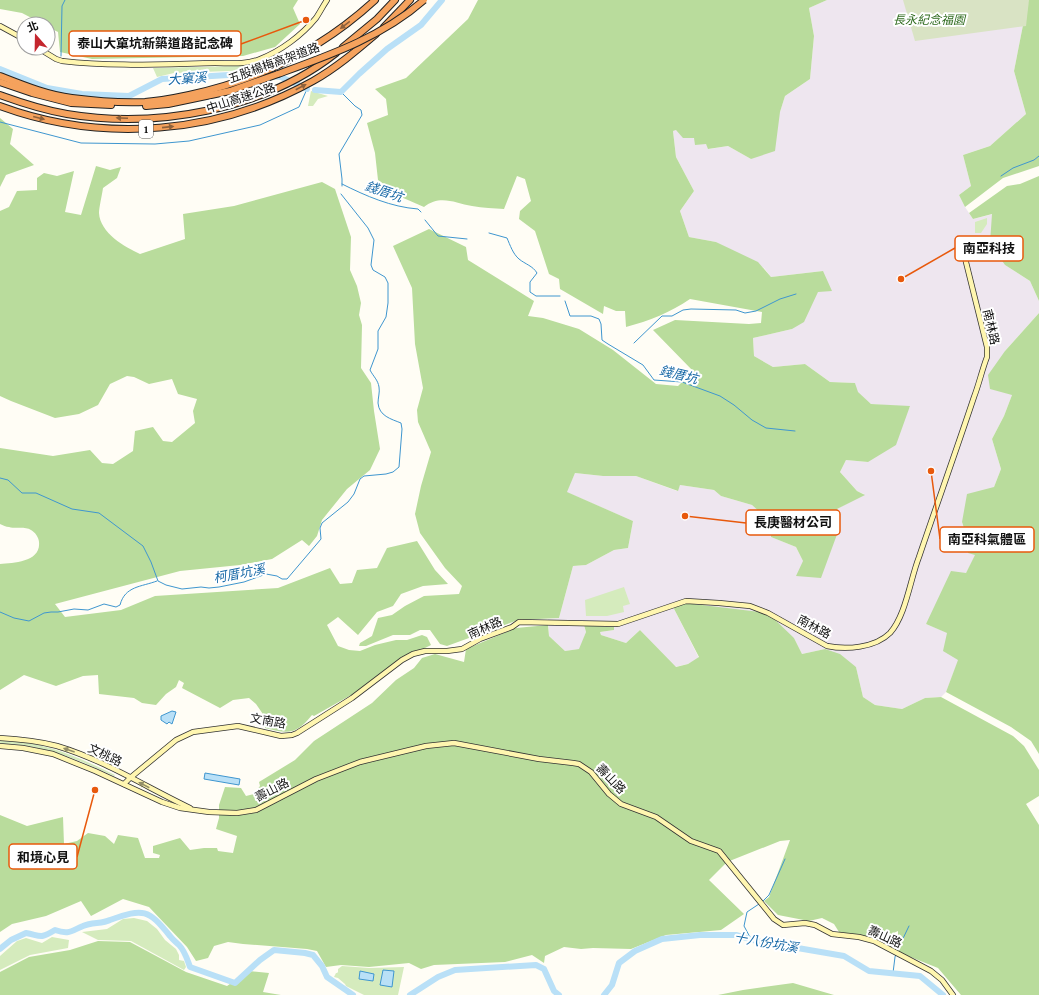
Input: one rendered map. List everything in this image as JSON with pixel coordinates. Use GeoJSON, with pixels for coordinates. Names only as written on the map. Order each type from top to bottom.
{"type":"FeatureCollection","features":[{"type":"Feature","properties":{"kind":"highway","name":"五股楊梅高架道路"},"geometry":{"type":"LineString","coordinates":[[0,76],[33,89],[71,98],[145,102],[169,99],[215,89],[274,68],[323,40],[356,17],[376,0]]}},
{"type":"Feature","properties":{"kind":"highway","name":"中山高速公路"},"geometry":{"type":"LineString","coordinates":[[0,95],[67,114],[92,117],[134,119],[185,114],[207,110],[262,94],[303,76],[329,59],[350,42],[377,19],[395,0]]}},
{"type":"Feature","properties":{"kind":"highway","name":"中山高速公路"},"geometry":{"type":"LineString","coordinates":[[0,106],[66,124],[100,128],[159,128],[188,125],[240,113],[288,94],[333,68],[377,34],[410,0]]}},
{"type":"Feature","properties":{"kind":"highway","name":"五股楊梅高架道路"},"geometry":{"type":"LineString","coordinates":[[0,82],[32,94],[72,103],[144,106],[168,104],[230,90],[320,58],[370,37],[394,24],[424,0]]}},
{"type":"Feature","properties":{"kind":"street"},"geometry":{"type":"LineString","coordinates":[[51,56],[62,61],[113,65],[251,62],[276,51],[294,38],[315,19],[327,0]]}},
{"type":"Feature","properties":{"kind":"street"},"geometry":{"type":"LineString","coordinates":[[0,26],[16,35]]}},
{"type":"Feature","properties":{"kind":"street","name":"南林路"},"geometry":{"type":"LineString","coordinates":[[425,650],[447,651],[462,649],[480,639],[512,627],[519,622],[618,624],[686,601],[750,606],[768,613],[827,646],[837,648],[851,648],[867,645],[888,634],[894,627],[901,614],[918,558],[936,511],[987,357],[986,347],[961,242]]}},
{"type":"Feature","properties":{"kind":"street","name":"文南路"},"geometry":{"type":"LineString","coordinates":[[124,784],[176,740],[193,732],[238,726],[281,736],[297,733],[352,698],[408,656],[425,650]]}},
{"type":"Feature","properties":{"kind":"street","name":"文桃路"},"geometry":{"type":"LineString","coordinates":[[0,738],[19,739],[56,746],[83,756],[195,811]]}},
{"type":"Feature","properties":{"kind":"street","name":"壽山路"},"geometry":{"type":"LineString","coordinates":[[226,813],[245,813],[256,810],[297,788],[342,768],[385,755],[426,746],[454,743],[539,759],[579,764],[591,772],[609,794],[621,804],[656,817],[691,841],[719,851],[774,919],[783,925],[805,923],[815,925],[832,934],[864,938],[874,941],[937,975],[953,995]]}},
{"type":"Feature","properties":{"kind":"street","name":"文桃路"},"geometry":{"type":"LineString","coordinates":[[0,746],[23,748],[52,754],[80,764],[162,802],[180,808],[195,811],[226,813]]}},
{"type":"Feature","properties":{"kind":"shaded area"},"geometry":{"type":"Polygon","coordinates":[[[827,0],[1025,0],[1025,15],[1014,71],[1026,114],[990,146],[963,155],[971,186],[959,195],[973,219],[993,214],[1005,265],[1030,281],[1039,301],[1039,313],[1005,351],[1012,395],[1004,416],[992,439],[1001,469],[994,487],[962,522],[969,543],[976,555],[966,573],[926,624],[948,633],[959,659],[946,692],[941,697],[925,698],[902,709],[875,705],[863,697],[856,667],[825,649],[802,654],[794,638],[672,605],[699,658],[688,664],[675,667],[640,630],[626,643],[601,635],[600,632],[614,630],[584,626],[586,632],[580,649],[565,651],[549,636],[548,619],[559,618],[573,566],[586,565],[614,550],[628,548],[633,521],[566,492],[575,473],[603,476],[636,476],[677,491],[680,485],[714,490],[721,496],[752,505],[762,513],[762,518],[771,522],[771,537],[796,547],[803,561],[839,529],[837,509],[864,494],[857,491],[840,472],[846,460],[868,462],[910,407],[871,404],[857,392],[855,383],[830,382],[805,364],[773,367],[754,356],[753,338],[792,329],[823,271],[771,277],[764,268],[716,242],[689,237],[680,211],[694,191],[676,157],[673,131],[676,130],[706,144],[709,149],[728,146],[751,159],[780,112],[785,96],[810,79],[814,36],[809,8],[827,0]]]}},
{"type":"Feature","properties":{"kind":"green space"},"geometry":{"type":"Polygon","coordinates":[[[0,0],[298,0],[293,8],[300,24],[275,47],[243,56],[92,59],[60,52],[58,32],[56,31],[56,16],[28,16],[22,13],[0,9],[0,0]]]}},
{"type":"Feature","properties":{"kind":"green space"},"geometry":{"type":"Polygon","coordinates":[[[478,0],[827,0],[809,8],[814,36],[810,79],[785,96],[780,112],[775,151],[751,159],[728,146],[708,149],[706,144],[695,145],[694,138],[683,138],[676,130],[673,131],[676,157],[694,191],[680,211],[689,237],[716,242],[758,262],[771,277],[823,271],[832,291],[818,292],[804,322],[792,329],[753,338],[754,356],[773,367],[805,364],[830,382],[855,383],[858,392],[871,404],[910,406],[896,445],[868,462],[846,460],[840,472],[857,491],[865,495],[837,509],[839,529],[821,578],[796,576],[803,561],[796,547],[771,537],[771,522],[761,518],[761,513],[752,505],[721,496],[714,490],[680,485],[678,491],[636,476],[603,476],[575,473],[567,492],[633,521],[628,548],[614,550],[586,565],[573,566],[559,618],[518,620],[447,646],[440,644],[430,630],[420,630],[410,635],[393,635],[366,646],[359,646],[360,643],[372,636],[378,618],[392,615],[424,596],[459,594],[462,586],[445,568],[420,533],[415,514],[431,452],[418,422],[417,410],[423,388],[415,344],[412,288],[393,246],[429,229],[466,247],[468,260],[534,301],[528,316],[543,318],[579,329],[613,350],[656,384],[678,386],[693,371],[653,330],[675,320],[749,324],[761,323],[762,312],[690,299],[660,316],[626,327],[625,311],[616,311],[604,306],[603,314],[560,289],[559,279],[549,274],[535,231],[519,219],[520,211],[531,201],[525,179],[517,176],[504,209],[476,207],[448,200],[436,201],[424,207],[401,197],[378,180],[375,153],[367,123],[388,115],[386,99],[375,89],[406,78],[468,19],[478,0]]]}},
{"type":"Feature","properties":{"kind":"green space","name":"長永紀念福園"},"geometry":{"type":"Polygon","coordinates":[[[903,0],[1029,0],[1026,26],[915,41],[903,0]]]}},
{"type":"Feature","properties":{"kind":"green space"},"geometry":{"type":"Polygon","coordinates":[[[1025,0],[1039,0],[1039,166],[1003,178],[965,207],[959,195],[971,186],[963,155],[990,146],[1026,114],[1014,71],[1025,15],[1025,0]]]}},
{"type":"Feature","properties":{"kind":"green space"},"geometry":{"type":"Polygon","coordinates":[[[258,63],[265,68],[258,70],[174,73],[157,77],[153,68],[239,66],[258,63]]]}},
{"type":"Feature","properties":{"kind":"green space"},"geometry":{"type":"Polygon","coordinates":[[[311,91],[328,96],[318,99],[313,106],[308,106],[311,91]]]}},
{"type":"Feature","properties":{"kind":"green space"},"geometry":{"type":"Polygon","coordinates":[[[0,118],[13,129],[10,144],[34,165],[6,175],[0,187],[0,118]]]}},
{"type":"Feature","properties":{"kind":"green space"},"geometry":{"type":"Polygon","coordinates":[[[96,166],[110,170],[121,167],[117,178],[103,188],[99,211],[100,220],[108,233],[127,247],[140,254],[185,239],[183,214],[234,206],[322,182],[335,189],[351,237],[350,270],[357,286],[361,303],[359,315],[362,325],[361,368],[371,383],[380,449],[370,470],[347,489],[322,520],[317,536],[309,546],[302,540],[272,559],[240,565],[180,571],[55,604],[65,617],[121,610],[155,596],[278,588],[330,568],[340,584],[352,583],[357,570],[377,568],[387,548],[417,541],[435,570],[448,584],[423,586],[401,594],[393,606],[377,612],[358,635],[338,617],[327,625],[338,646],[349,650],[360,651],[375,645],[396,640],[407,640],[422,635],[427,637],[431,645],[386,669],[367,686],[314,716],[312,715],[301,726],[291,731],[286,732],[265,728],[267,720],[256,704],[249,698],[233,700],[220,708],[182,688],[184,683],[179,680],[176,687],[166,694],[156,705],[142,703],[134,698],[99,694],[98,675],[83,676],[56,686],[24,675],[0,690],[0,564],[26,560],[36,554],[39,542],[35,534],[29,529],[8,527],[0,524],[0,448],[53,456],[90,450],[102,463],[113,464],[133,451],[135,431],[153,427],[163,441],[172,442],[195,423],[193,411],[197,399],[178,394],[172,379],[149,384],[134,377],[127,376],[110,384],[98,405],[79,414],[55,418],[0,396],[0,211],[9,207],[17,191],[37,190],[37,178],[44,173],[57,176],[74,171],[65,212],[81,215],[96,166]]]}},
{"type":"Feature","properties":{"kind":"green space"},"geometry":{"type":"Polygon","coordinates":[[[1039,176],[1039,301],[1030,281],[1005,265],[990,243],[992,214],[973,219],[969,213],[1007,186],[1020,184],[1039,176]]]}},
{"type":"Feature","properties":{"kind":"green space"},"geometry":{"type":"Polygon","coordinates":[[[987,218],[987,224],[981,233],[975,233],[975,222],[987,218]]]}},
{"type":"Feature","properties":{"kind":"green space"},"geometry":{"type":"Polygon","coordinates":[[[1039,313],[1039,754],[1031,741],[1011,727],[946,692],[958,660],[943,651],[947,633],[926,624],[951,571],[966,573],[975,555],[968,553],[969,543],[962,522],[967,494],[994,487],[1001,469],[992,439],[1004,416],[1012,395],[990,389],[988,375],[1005,351],[1039,313]]]}},
{"type":"Feature","properties":{"kind":"green space"},"geometry":{"type":"Polygon","coordinates":[[[624,587],[630,604],[623,606],[624,612],[607,616],[586,616],[585,600],[624,587]]]}},
{"type":"Feature","properties":{"kind":"green space"},"geometry":{"type":"Polygon","coordinates":[[[677,602],[768,613],[794,638],[802,654],[825,649],[840,654],[856,667],[863,697],[875,705],[902,709],[925,698],[941,697],[1013,736],[1024,746],[1039,770],[1039,796],[1026,804],[1039,825],[1039,995],[961,995],[938,968],[898,952],[898,931],[879,940],[839,932],[834,924],[822,918],[809,921],[778,915],[764,901],[769,897],[790,840],[780,841],[727,862],[709,880],[744,914],[721,930],[666,935],[631,949],[581,949],[564,947],[545,956],[544,963],[532,955],[505,962],[434,965],[421,969],[409,963],[369,967],[341,965],[326,967],[317,951],[228,942],[214,946],[208,958],[196,961],[187,947],[149,907],[123,899],[91,916],[81,901],[46,916],[12,924],[0,932],[0,815],[27,826],[63,817],[64,844],[77,841],[88,833],[105,836],[114,844],[118,835],[138,838],[145,858],[159,858],[160,855],[153,853],[153,846],[180,838],[190,850],[217,848],[218,851],[233,853],[237,836],[216,829],[219,818],[219,805],[225,787],[241,788],[246,796],[254,794],[260,786],[259,782],[295,760],[314,741],[372,703],[396,680],[414,668],[422,658],[435,654],[464,662],[466,649],[516,628],[548,625],[549,636],[565,651],[579,649],[586,632],[584,625],[614,627],[614,630],[600,632],[601,635],[626,643],[640,630],[676,667],[688,664],[699,657],[672,605],[677,602]]]}},
{"type":"Feature","properties":{"kind":"green space"},"geometry":{"type":"Polygon","coordinates":[[[0,741],[30,743],[59,751],[115,775],[114,776],[87,764],[44,749],[15,744],[0,744],[0,741]]]}},
{"type":"Feature","properties":{"kind":"green space"},"geometry":{"type":"Polygon","coordinates":[[[134,918],[147,921],[157,929],[165,940],[176,949],[179,955],[179,960],[184,961],[186,967],[184,970],[131,941],[98,940],[82,932],[107,929],[123,919],[134,918]]]}},
{"type":"Feature","properties":{"kind":"green space"},"geometry":{"type":"Polygon","coordinates":[[[52,937],[69,940],[68,948],[30,955],[0,970],[0,956],[17,941],[26,938],[42,943],[52,937]]]}},
{"type":"Feature","properties":{"kind":"green space"},"geometry":{"type":"Polygon","coordinates":[[[98,941],[130,942],[186,972],[227,986],[249,971],[269,973],[263,992],[281,995],[0,995],[0,972],[29,957],[70,950],[98,941]]]}},
{"type":"Feature","properties":{"kind":"green space"},"geometry":{"type":"Polygon","coordinates":[[[342,966],[369,968],[404,967],[398,995],[364,995],[346,986],[338,978],[334,977],[338,972],[338,969],[342,966]]]}},
{"type":"Feature","properties":{"kind":"green space"},"geometry":{"type":"Polygon","coordinates":[[[793,983],[834,995],[718,995],[743,990],[793,983]]]}},
{"type":"Feature","properties":{"kind":"water"},"geometry":{"type":"Polygon","coordinates":[[[172,711],[176,712],[172,724],[169,722],[167,724],[161,720],[161,716],[172,711]]]}},
{"type":"Feature","properties":{"kind":"water"},"geometry":{"type":"Polygon","coordinates":[[[205,773],[240,779],[239,785],[204,779],[205,773]]]}},
{"type":"Feature","properties":{"kind":"water"},"geometry":{"type":"Polygon","coordinates":[[[383,970],[394,971],[392,987],[380,985],[383,970]]]}},
{"type":"Feature","properties":{"kind":"water"},"geometry":{"type":"Polygon","coordinates":[[[360,971],[374,974],[373,981],[359,979],[360,971]]]}},
{"type":"Feature","properties":{"kind":"waterway"},"geometry":{"type":"LineString","coordinates":[[61,56],[62,6],[65,0]]}},
{"type":"Feature","properties":{"kind":"waterway","name":"大窠溪"},"geometry":{"type":"LineString","coordinates":[[315,90],[341,92],[387,49],[421,25],[442,0]]}},
{"type":"Feature","properties":{"kind":"waterway","name":"大窠溪"},"geometry":{"type":"LineString","coordinates":[[0,69],[47,88],[82,94],[129,96],[162,79],[245,74],[281,77],[307,89]]}},
{"type":"Feature","properties":{"kind":"waterway"},"geometry":{"type":"LineString","coordinates":[[0,122],[81,143],[155,144],[189,141],[260,125],[299,107],[307,89]]}},
{"type":"Feature","properties":{"kind":"waterway","name":"柯厝坑溪"},"geometry":{"type":"LineString","coordinates":[[341,92],[361,110],[362,115],[339,154],[342,186]]}},
{"type":"Feature","properties":{"kind":"waterway"},"geometry":{"type":"LineString","coordinates":[[1001,176],[1013,168],[1034,160],[1039,156]]}},
{"type":"Feature","properties":{"kind":"waterway","name":"錢厝坑"},"geometry":{"type":"LineString","coordinates":[[342,184],[379,200],[398,206],[418,209],[421,212]]}},
{"type":"Feature","properties":{"kind":"waterway","name":"柯厝坑溪"},"geometry":{"type":"LineString","coordinates":[[0,478],[8,480],[22,493],[36,493],[72,509],[99,513],[143,546],[158,581],[166,585],[182,589],[219,587],[244,582],[266,574],[287,579],[321,539],[320,528],[322,523],[348,502],[354,494],[360,479],[364,476],[393,472],[399,467],[402,429],[401,423],[386,416],[381,411],[378,403],[379,391],[377,380],[370,370],[378,349],[378,331],[386,317],[388,283],[385,277],[373,270],[371,265],[374,240],[368,228],[341,194]]}},
{"type":"Feature","properties":{"kind":"waterway","name":"錢厝坑"},"geometry":{"type":"LineString","coordinates":[[425,220],[438,236],[467,239]]}},
{"type":"Feature","properties":{"kind":"waterway","name":"錢厝坑"},"geometry":{"type":"LineString","coordinates":[[489,233],[507,238],[517,257],[537,273],[530,282],[530,292],[536,296],[560,296]]}},
{"type":"Feature","properties":{"kind":"waterway"},"geometry":{"type":"LineString","coordinates":[[634,343],[662,316],[672,316],[683,310],[691,309],[736,310],[745,313],[756,311],[780,299],[796,294]]}},
{"type":"Feature","properties":{"kind":"waterway","name":"錢厝坑"},"geometry":{"type":"LineString","coordinates":[[565,301],[570,316],[591,316],[599,319],[601,324],[602,340],[643,365],[654,380],[682,382],[720,396],[752,420],[766,428],[795,431]]}},
{"type":"Feature","properties":{"kind":"waterway"},"geometry":{"type":"LineString","coordinates":[[0,612],[14,618],[29,621],[44,613],[74,609],[88,610],[104,604],[116,607],[120,605],[126,594],[134,588],[157,581]]}},
{"type":"Feature","properties":{"kind":"waterway"},"geometry":{"type":"LineString","coordinates":[[763,901],[769,895],[785,859]]}},
{"type":"Feature","properties":{"kind":"waterway"},"geometry":{"type":"LineString","coordinates":[[751,939],[744,926],[747,912],[759,904]]}},
{"type":"Feature","properties":{"kind":"waterway","name":"十八份坑溪"},"geometry":{"type":"LineString","coordinates":[[0,949],[11,940],[26,933],[41,936],[55,930],[67,932],[73,931],[86,925],[104,922],[121,916],[144,913],[156,920],[181,947],[186,955],[190,967],[235,983],[260,960],[274,950],[305,953],[313,955],[322,966],[327,977],[353,995]]}},
{"type":"Feature","properties":{"kind":"waterway"},"geometry":{"type":"LineString","coordinates":[[897,951],[909,926]]}},
{"type":"Feature","properties":{"kind":"waterway","name":"十八份坑溪"},"geometry":{"type":"LineString","coordinates":[[604,995],[612,985],[619,963],[635,951],[662,939],[700,935],[736,935],[757,941],[844,956],[869,971],[920,976],[943,995]]}},
{"type":"Feature","properties":{"kind":"waterway"},"geometry":{"type":"LineString","coordinates":[[893,973],[896,954]]}},
{"type":"Feature","properties":{"kind":"waterway","name":"十八份坑溪"},"geometry":{"type":"LineString","coordinates":[[410,995],[438,977],[455,970],[536,965],[544,969],[554,991],[559,995]]}},
{"type":"Feature","properties":{"kind":"place","name":"泰山大窠坑新築道路記念碑"},"geometry":{"type":"Point","coordinates":[306,20]}},
{"type":"Feature","properties":{"kind":"place","name":"南亞科技"},"geometry":{"type":"Point","coordinates":[901,279]}},
{"type":"Feature","properties":{"kind":"place","name":"南亞科氣體區"},"geometry":{"type":"Point","coordinates":[931,471]}},
{"type":"Feature","properties":{"kind":"place","name":"長庚醫材公司"},"geometry":{"type":"Point","coordinates":[685,516]}},
{"type":"Feature","properties":{"kind":"place","name":"和境心見"},"geometry":{"type":"Point","coordinates":[95,790]}}]}
